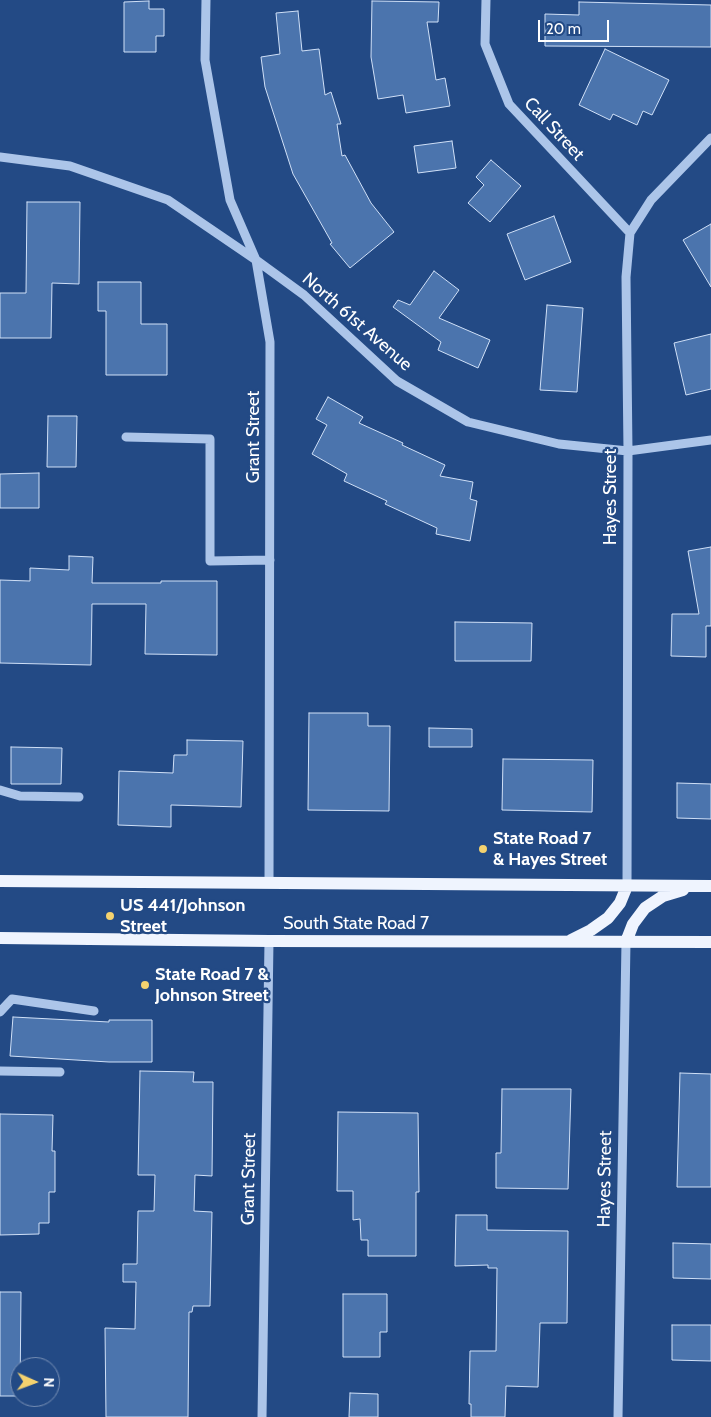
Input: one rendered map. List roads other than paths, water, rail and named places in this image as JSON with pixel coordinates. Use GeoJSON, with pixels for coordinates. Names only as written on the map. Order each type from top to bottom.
{"type":"FeatureCollection","features":[{"type":"Feature","properties":{"kind":"main road"},"geometry":{"type":"LineString","coordinates":[[0,881],[711,886]]}},
{"type":"Feature","properties":{"kind":"main road"},"geometry":{"type":"LineString","coordinates":[[567,942],[591,930],[608,918],[620,903],[627,886]]}},
{"type":"Feature","properties":{"kind":"main road"},"geometry":{"type":"LineString","coordinates":[[626,942],[633,924],[645,908],[663,896],[692,886]]}},
{"type":"Feature","properties":{"kind":"main road","name":"South State Road 7"},"geometry":{"type":"LineString","coordinates":[[0,938],[711,942]]}},
{"type":"Feature","properties":{"kind":"street","name":"Grant Street"},"geometry":{"type":"LineString","coordinates":[[206,0],[205,60],[230,200],[256,260],[270,342],[269,883]]}},
{"type":"Feature","properties":{"kind":"street","name":"Call Street"},"geometry":{"type":"LineString","coordinates":[[486,0],[485,44],[509,104],[630,233]]}},
{"type":"Feature","properties":{"kind":"street","name":"Hayes Street"},"geometry":{"type":"LineString","coordinates":[[627,886],[628,452],[626,277],[630,233],[652,200],[711,138]]}},
{"type":"Feature","properties":{"kind":"street","name":"North 61st Avenue"},"geometry":{"type":"LineString","coordinates":[[0,157],[70,166],[168,200],[304,295],[397,381],[468,422],[559,444],[628,452],[711,440]]}},
{"type":"Feature","properties":{"kind":"street"},"geometry":{"type":"LineString","coordinates":[[126,437],[210,439],[210,561],[270,560]]}},
{"type":"Feature","properties":{"kind":"street"},"geometry":{"type":"LineString","coordinates":[[0,790],[20,796],[80,797]]}},
{"type":"Feature","properties":{"kind":"street","name":"Grant Street"},"geometry":{"type":"LineString","coordinates":[[262,1417],[269,941]]}},
{"type":"Feature","properties":{"kind":"street","name":"Hayes Street"},"geometry":{"type":"LineString","coordinates":[[618,1417],[626,942]]}},
{"type":"Feature","properties":{"kind":"street"},"geometry":{"type":"LineString","coordinates":[[0,1012],[12,999],[94,1011]]}},
{"type":"Feature","properties":{"kind":"street"},"geometry":{"type":"LineString","coordinates":[[0,1071],[60,1072]]}},
{"type":"Feature","properties":{"kind":"place","name":"State Road 7 & Hayes Street"},"geometry":{"type":"Point","coordinates":[483,849]}},
{"type":"Feature","properties":{"kind":"place","name":"US 441/Johnson Street"},"geometry":{"type":"Point","coordinates":[110,916]}},
{"type":"Feature","properties":{"kind":"place","name":"State Road 7 & Johnson Street"},"geometry":{"type":"Point","coordinates":[145,985]}}]}
